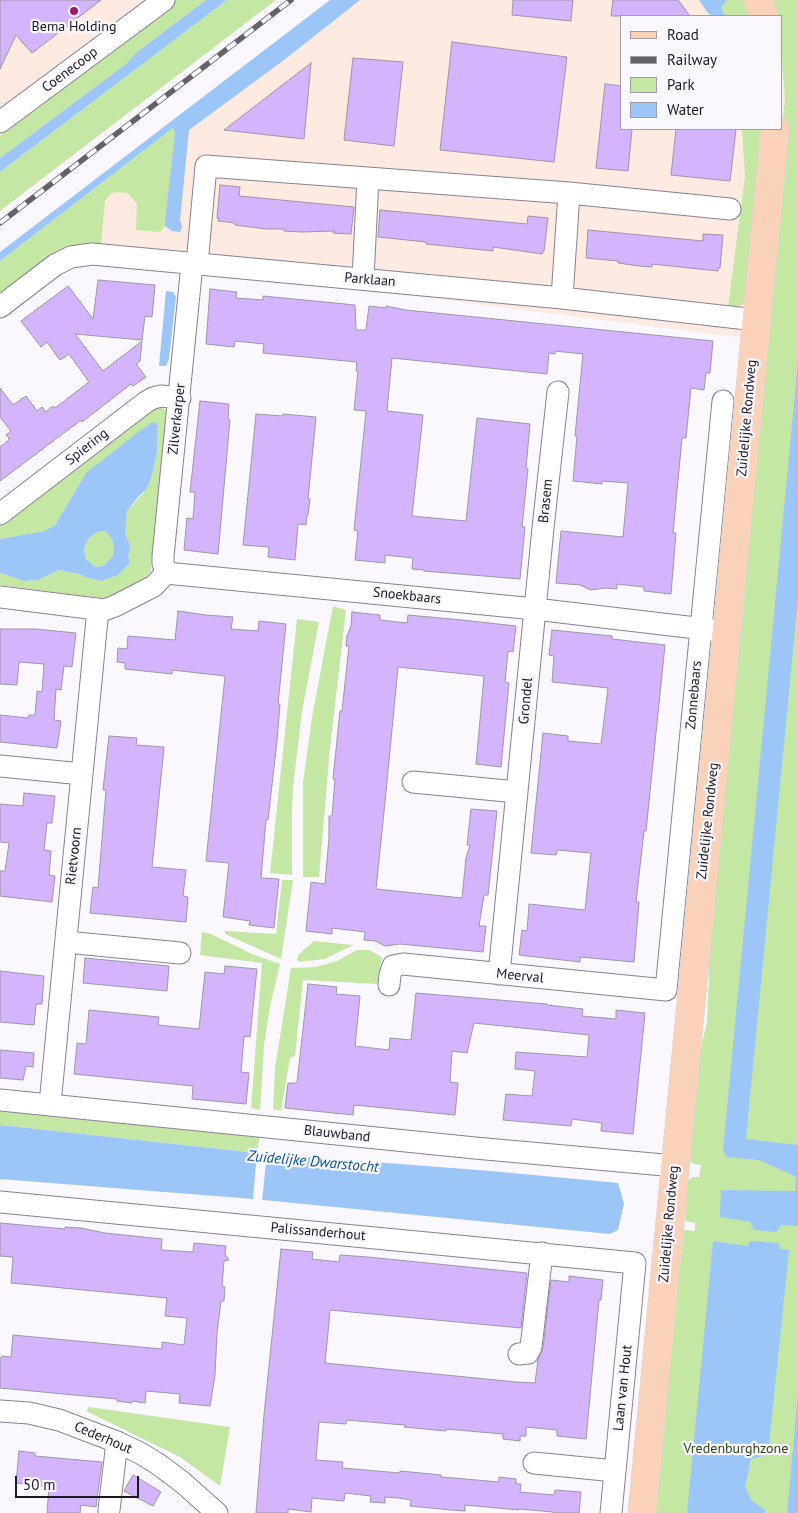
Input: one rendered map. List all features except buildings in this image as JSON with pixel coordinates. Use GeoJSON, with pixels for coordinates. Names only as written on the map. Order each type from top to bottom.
{"type":"FeatureCollection","features":[{"type":"Feature","properties":{"kind":"main road"},"geometry":{"type":"LineString","coordinates":[[758,0],[764,15]]}},
{"type":"Feature","properties":{"kind":"main road","name":"Zuidelijke Rondweg"},"geometry":{"type":"LineString","coordinates":[[642,1513],[775,130]]}},
{"type":"Feature","properties":{"kind":"street","name":"Coenecoop"},"geometry":{"type":"LineString","coordinates":[[0,122],[164,0]]}},
{"type":"Feature","properties":{"kind":"street","name":"Zilverkarper"},"geometry":{"type":"LineString","coordinates":[[166,573],[163,556],[206,166],[368,178]]}},
{"type":"Feature","properties":{"kind":"street"},"geometry":{"type":"LineString","coordinates":[[362,279],[368,178],[568,193],[730,209]]}},
{"type":"Feature","properties":{"kind":"street"},"geometry":{"type":"LineString","coordinates":[[562,298],[568,193]]}},
{"type":"Feature","properties":{"kind":"street","name":"Parklaan"},"geometry":{"type":"LineString","coordinates":[[0,307],[55,264],[71,257],[92,254],[562,298],[756,320]]}},
{"type":"Feature","properties":{"kind":"street","name":"Brasem"},"geometry":{"type":"LineString","coordinates":[[535,609],[558,392]]}},
{"type":"Feature","properties":{"kind":"street","name":"Spiering"},"geometry":{"type":"LineString","coordinates":[[0,514],[146,402],[161,396],[180,398]]}},
{"type":"Feature","properties":{"kind":"street","name":"Zonnebaars"},"geometry":{"type":"LineString","coordinates":[[666,990],[723,401]]}},
{"type":"Feature","properties":{"kind":"street"},"geometry":{"type":"LineString","coordinates":[[0,598],[104,610],[154,586],[166,573]]}},
{"type":"Feature","properties":{"kind":"street","name":"Snoekbaars"},"geometry":{"type":"LineString","coordinates":[[166,573],[535,609],[727,631]]}},
{"type":"Feature","properties":{"kind":"street","name":"Rietvoorn"},"geometry":{"type":"LineString","coordinates":[[50,1104],[98,609]]}},
{"type":"Feature","properties":{"kind":"street","name":"Grondel"},"geometry":{"type":"LineString","coordinates":[[499,974],[535,609]]}},
{"type":"Feature","properties":{"kind":"street"},"geometry":{"type":"LineString","coordinates":[[0,766],[82,774]]}},
{"type":"Feature","properties":{"kind":"street"},"geometry":{"type":"LineString","coordinates":[[413,782],[517,792]]}},
{"type":"Feature","properties":{"kind":"street"},"geometry":{"type":"LineString","coordinates":[[66,942],[180,953]]}},
{"type":"Feature","properties":{"kind":"street","name":"Meerval"},"geometry":{"type":"LineString","coordinates":[[389,985],[390,975],[394,966],[403,964],[666,990]]}},
{"type":"Feature","properties":{"kind":"street","name":"Blauwband"},"geometry":{"type":"LineString","coordinates":[[0,1100],[675,1166]]}},
{"type":"Feature","properties":{"kind":"street","name":"Palissanderhout"},"geometry":{"type":"LineString","coordinates":[[0,1202],[635,1263]]}},
{"type":"Feature","properties":{"kind":"street"},"geometry":{"type":"LineString","coordinates":[[518,1354],[528,1353],[531,1347],[542,1253]]}},
{"type":"Feature","properties":{"kind":"street","name":"Laan van Hout"},"geometry":{"type":"LineString","coordinates":[[611,1513],[635,1263]]}},
{"type":"Feature","properties":{"kind":"street","name":"Cederhout"},"geometry":{"type":"LineString","coordinates":[[0,1411],[29,1413],[59,1420],[117,1442],[158,1464],[217,1513]]}},
{"type":"Feature","properties":{"kind":"street"},"geometry":{"type":"LineString","coordinates":[[109,1510],[117,1442]]}},
{"type":"Feature","properties":{"kind":"street"},"geometry":{"type":"LineString","coordinates":[[534,1463],[615,1471]]}},
{"type":"Feature","properties":{"kind":"shaded area"},"geometry":{"type":"Polygon","coordinates":[[[0,0],[222,0],[0,171],[0,0]]]}},
{"type":"Feature","properties":{"kind":"shaded area"},"geometry":{"type":"Polygon","coordinates":[[[346,0],[768,0],[772,15],[620,15],[620,130],[783,130],[783,59],[793,100],[758,340],[26,246],[346,0]]]}},
{"type":"Feature","properties":{"kind":"green space"},"geometry":{"type":"Polygon","coordinates":[[[174,0],[206,0],[137,52],[126,64],[0,158],[0,136],[174,0]]]}},
{"type":"Feature","properties":{"kind":"green space"},"geometry":{"type":"Polygon","coordinates":[[[227,0],[276,0],[0,211],[0,172],[227,0]]]}},
{"type":"Feature","properties":{"kind":"green space"},"geometry":{"type":"Polygon","coordinates":[[[727,0],[748,0],[754,15],[724,15],[720,7],[727,0]]]}},
{"type":"Feature","properties":{"kind":"green space","name":"Vredenburghzone"},"geometry":{"type":"Polygon","coordinates":[[[767,0],[798,0],[798,1513],[651,1513],[684,1230],[695,1231],[695,1223],[685,1221],[688,1181],[692,1177],[699,1177],[701,1165],[693,1164],[689,1159],[696,1067],[707,1022],[709,976],[708,907],[785,98],[783,15],[773,15],[767,0]]]}},
{"type":"Feature","properties":{"kind":"green space"},"geometry":{"type":"Polygon","coordinates":[[[173,128],[175,132],[165,226],[160,232],[136,230],[137,203],[127,193],[116,192],[110,194],[105,201],[101,244],[70,246],[61,250],[0,295],[0,261],[173,128]]]}},
{"type":"Feature","properties":{"kind":"green space"},"geometry":{"type":"Polygon","coordinates":[[[742,130],[766,130],[750,296],[742,305],[728,307],[745,176],[742,130]]]}},
{"type":"Feature","properties":{"kind":"green space"},"geometry":{"type":"Polygon","coordinates":[[[158,405],[166,410],[167,447],[151,571],[142,582],[106,598],[0,585],[0,573],[24,581],[38,580],[59,570],[85,577],[118,575],[130,563],[128,555],[131,547],[125,533],[127,511],[147,489],[157,452],[158,426],[86,473],[55,525],[44,531],[0,539],[0,522],[158,405]]]}},
{"type":"Feature","properties":{"kind":"green space"},"geometry":{"type":"Polygon","coordinates":[[[105,531],[112,540],[113,556],[103,566],[95,567],[86,559],[84,548],[89,538],[97,532],[105,531]]]}},
{"type":"Feature","properties":{"kind":"green space"},"geometry":{"type":"Polygon","coordinates":[[[333,606],[346,610],[330,747],[319,877],[303,877],[303,783],[312,717],[333,606]]]}},
{"type":"Feature","properties":{"kind":"green space"},"geometry":{"type":"Polygon","coordinates":[[[297,619],[319,622],[302,711],[293,787],[292,875],[270,873],[297,619]]]}},
{"type":"Feature","properties":{"kind":"green space"},"geometry":{"type":"Polygon","coordinates":[[[282,880],[293,880],[281,959],[225,934],[225,931],[276,934],[282,880]]]}},
{"type":"Feature","properties":{"kind":"green space"},"geometry":{"type":"Polygon","coordinates":[[[202,932],[211,934],[252,954],[280,964],[270,1006],[264,1045],[260,1110],[251,1108],[262,963],[200,955],[202,932]]]}},
{"type":"Feature","properties":{"kind":"green space"},"geometry":{"type":"Polygon","coordinates":[[[314,941],[353,945],[325,959],[298,962],[298,955],[314,941]]]}},
{"type":"Feature","properties":{"kind":"green space"},"geometry":{"type":"Polygon","coordinates":[[[357,950],[369,950],[382,957],[378,984],[303,980],[295,1056],[290,1058],[281,1111],[273,1109],[275,1068],[291,968],[316,967],[337,961],[357,950]]]}},
{"type":"Feature","properties":{"kind":"green space"},"geometry":{"type":"Polygon","coordinates":[[[0,1107],[260,1133],[257,1153],[0,1125],[0,1107]]]}},
{"type":"Feature","properties":{"kind":"green space"},"geometry":{"type":"Polygon","coordinates":[[[89,1407],[230,1427],[220,1486],[180,1457],[86,1411],[89,1407]]]}},
{"type":"Feature","properties":{"kind":"water"},"geometry":{"type":"Polygon","coordinates":[[[206,0],[227,0],[0,172],[0,158],[126,64],[137,52],[206,0]]]}},
{"type":"Feature","properties":{"kind":"water"},"geometry":{"type":"Polygon","coordinates":[[[330,0],[360,0],[284,60],[189,130],[180,220],[182,227],[180,232],[172,231],[165,226],[175,132],[173,128],[0,261],[0,252],[330,0]]]}},
{"type":"Feature","properties":{"kind":"water"},"geometry":{"type":"Polygon","coordinates":[[[699,0],[727,0],[721,7],[725,15],[711,15],[699,0]]]}},
{"type":"Feature","properties":{"kind":"water"},"geometry":{"type":"Polygon","coordinates":[[[166,291],[173,292],[176,297],[169,359],[166,366],[159,366],[166,291]]]}},
{"type":"Feature","properties":{"kind":"water"},"geometry":{"type":"Polygon","coordinates":[[[798,361],[798,599],[746,1139],[798,1145],[798,1226],[781,1225],[776,1232],[754,1230],[750,1222],[720,1217],[720,1211],[721,1190],[795,1191],[796,1177],[759,1160],[726,1157],[723,1150],[798,361]]]}},
{"type":"Feature","properties":{"kind":"water"},"geometry":{"type":"Polygon","coordinates":[[[155,422],[158,426],[157,452],[147,489],[127,511],[125,533],[131,547],[128,555],[130,563],[118,575],[101,581],[59,570],[38,580],[24,581],[0,573],[0,539],[44,531],[55,525],[86,473],[151,423],[155,422]],[[105,531],[97,532],[89,538],[84,548],[86,559],[95,567],[103,566],[113,556],[114,549],[109,535],[105,531]]]}},
{"type":"Feature","properties":{"kind":"water","name":"Zuidelijke Dwarstocht"},"geometry":{"type":"Polygon","coordinates":[[[0,1125],[257,1153],[618,1183],[624,1204],[618,1230],[610,1234],[253,1199],[0,1179],[0,1125]]]}},
{"type":"Feature","properties":{"kind":"water"},"geometry":{"type":"Polygon","coordinates":[[[713,1241],[748,1246],[750,1241],[779,1243],[780,1249],[789,1250],[768,1455],[751,1459],[745,1487],[752,1501],[765,1510],[765,1513],[687,1513],[713,1241]]]}},
{"type":"Feature","properties":{"kind":"water"},"geometry":{"type":"Polygon","coordinates":[[[798,1394],[798,1513],[787,1513],[798,1394]]]}},
{"type":"Feature","properties":{"kind":"pier"},"geometry":{"type":"Polygon","coordinates":[[[257,1152],[267,1153],[262,1201],[253,1200],[257,1152]]]}},
{"type":"Feature","properties":{"kind":"railway"},"geometry":{"type":"LineString","coordinates":[[0,223],[291,0]]}},
{"type":"Feature","properties":{"kind":"place","name":"Bema Holding"},"geometry":{"type":"Point","coordinates":[74,11]}}]}
